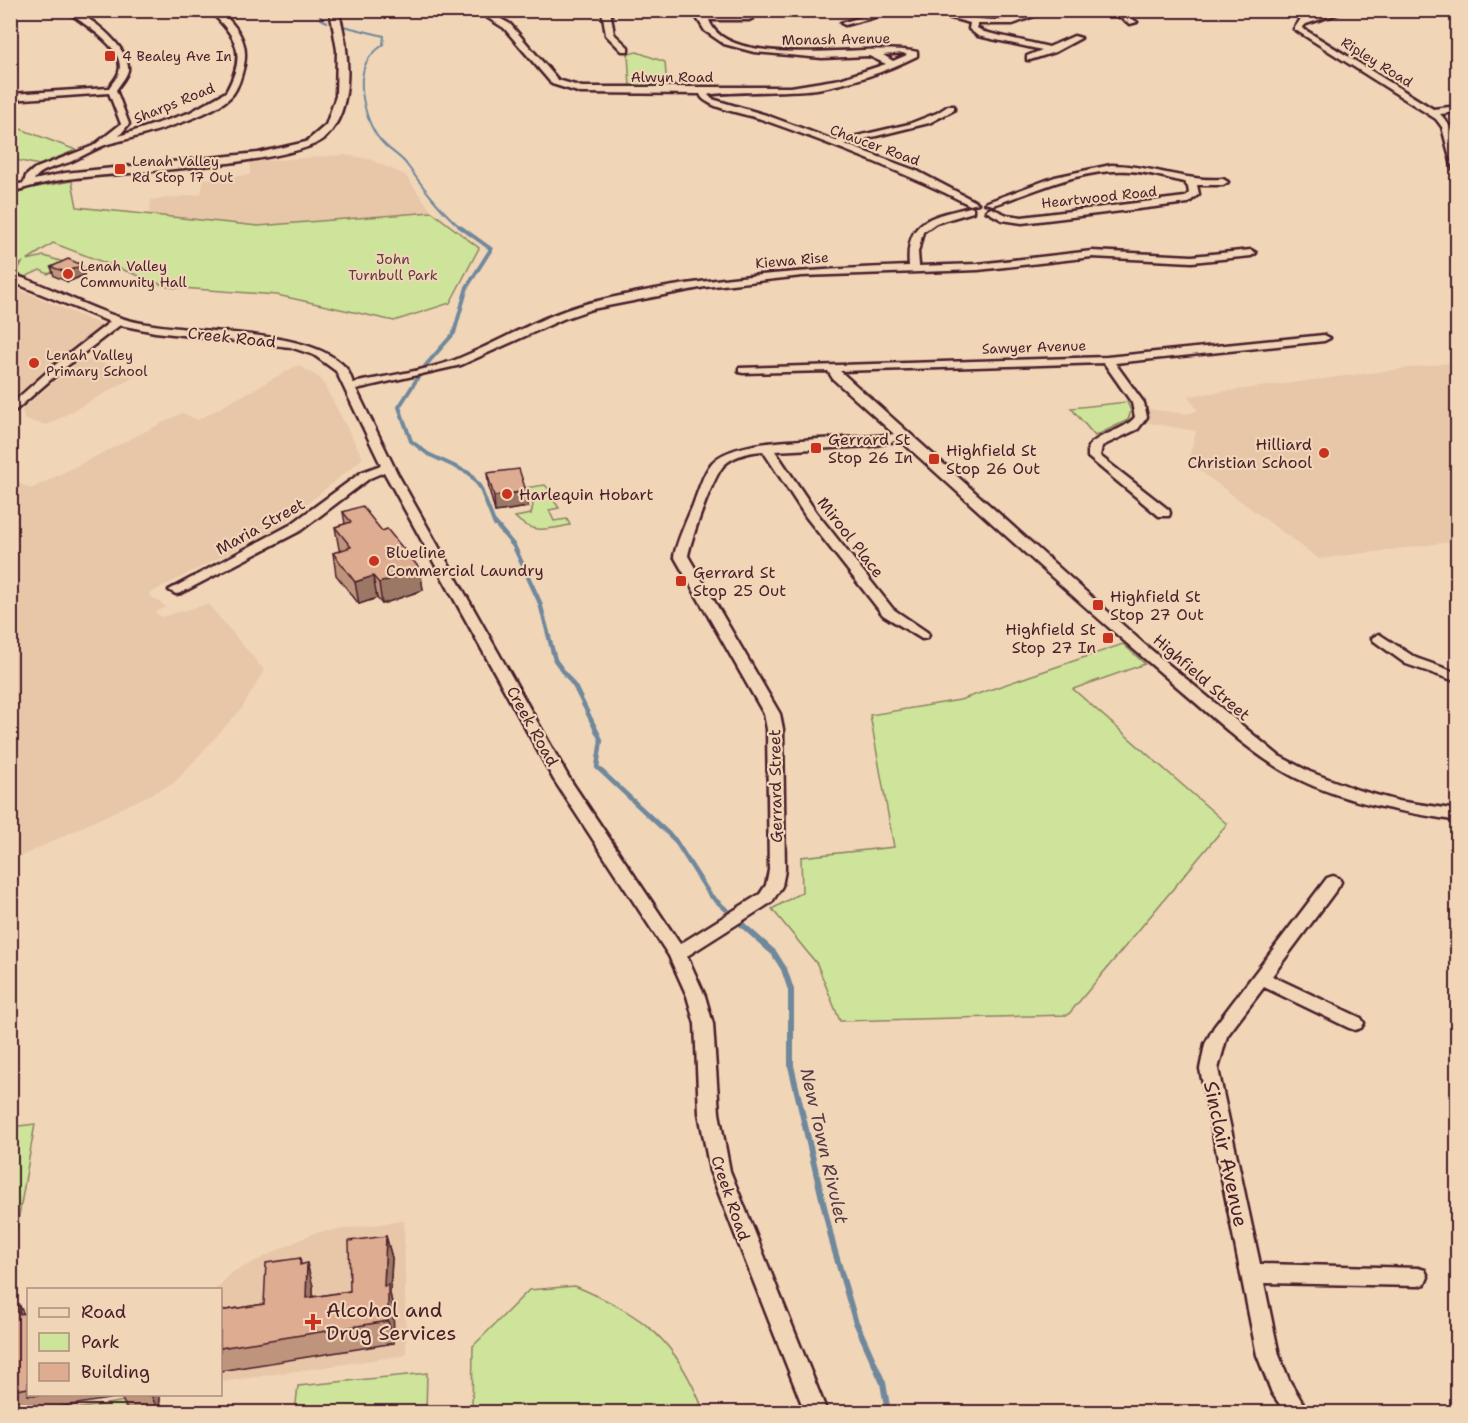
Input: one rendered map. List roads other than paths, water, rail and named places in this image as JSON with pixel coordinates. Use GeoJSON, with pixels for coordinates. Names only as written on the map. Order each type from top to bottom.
{"type":"FeatureCollection","features":[{"type":"Feature","properties":{"kind":"street"},"geometry":{"type":"LineString","coordinates":[[70,10],[105,38],[121,55],[124,71],[112,90]]}},
{"type":"Feature","properties":{"kind":"street","name":"Sharps Road"},"geometry":{"type":"LineString","coordinates":[[29,183],[31,176],[37,171],[219,102],[232,89],[241,63],[241,40],[231,25],[213,10]]}},
{"type":"Feature","properties":{"kind":"street"},"geometry":{"type":"LineString","coordinates":[[10,189],[65,176],[258,156],[286,152],[309,144],[330,126],[341,106],[342,53],[334,10]]}},
{"type":"Feature","properties":{"kind":"street","name":"Alwyn Road"},"geometry":{"type":"LineString","coordinates":[[479,10],[507,26],[559,85],[590,91],[814,88],[852,81],[912,56],[912,52]]}},
{"type":"Feature","properties":{"kind":"street"},"geometry":{"type":"LineString","coordinates":[[606,10],[612,38],[625,49]]}},
{"type":"Feature","properties":{"kind":"street"},"geometry":{"type":"LineString","coordinates":[[844,22],[898,10]]}},
{"type":"Feature","properties":{"kind":"street"},"geometry":{"type":"LineString","coordinates":[[925,10],[974,22],[1014,22],[1046,10]]}},
{"type":"Feature","properties":{"kind":"street"},"geometry":{"type":"LineString","coordinates":[[1112,10],[1132,22]]}},
{"type":"Feature","properties":{"kind":"street","name":"Ripley Road"},"geometry":{"type":"LineString","coordinates":[[1345,10],[1304,22],[1298,29],[1432,112],[1446,127],[1456,163]]}},
{"type":"Feature","properties":{"kind":"street","name":"Monash Avenue"},"geometry":{"type":"LineString","coordinates":[[749,18],[701,14],[709,32],[716,37],[755,50],[809,55],[912,52]]}},
{"type":"Feature","properties":{"kind":"street"},"geometry":{"type":"LineString","coordinates":[[974,22],[973,29],[981,34],[1052,50]]}},
{"type":"Feature","properties":{"kind":"street"},"geometry":{"type":"LineString","coordinates":[[1030,58],[1077,38]]}},
{"type":"Feature","properties":{"kind":"street"},"geometry":{"type":"LineString","coordinates":[[870,54],[883,58],[892,65]]}},
{"type":"Feature","properties":{"kind":"street"},"geometry":{"type":"LineString","coordinates":[[10,97],[112,90]]}},
{"type":"Feature","properties":{"kind":"street"},"geometry":{"type":"LineString","coordinates":[[112,90],[125,124]]}},
{"type":"Feature","properties":{"kind":"street","name":"Chaucer Road"},"geometry":{"type":"LineString","coordinates":[[704,91],[704,96],[709,101],[914,173],[972,206]]}},
{"type":"Feature","properties":{"kind":"street"},"geometry":{"type":"LineString","coordinates":[[835,144],[920,122],[944,114],[951,108]]}},
{"type":"Feature","properties":{"kind":"street"},"geometry":{"type":"LineString","coordinates":[[1432,112],[1458,109]]}},
{"type":"Feature","properties":{"kind":"street"},"geometry":{"type":"LineString","coordinates":[[125,124],[150,128]]}},
{"type":"Feature","properties":{"kind":"street"},"geometry":{"type":"LineString","coordinates":[[105,144],[125,124]]}},
{"type":"Feature","properties":{"kind":"street"},"geometry":{"type":"LineString","coordinates":[[914,268],[912,242],[918,231],[932,222],[972,206],[990,207],[1099,169],[1146,170],[1188,181],[1223,182]]}},
{"type":"Feature","properties":{"kind":"street","name":"Heartwood Road"},"geometry":{"type":"LineString","coordinates":[[990,207],[1005,218],[1022,220],[1188,200],[1194,194],[1193,186],[1188,181]]}},
{"type":"Feature","properties":{"kind":"street","name":"Kiewa Rise"},"geometry":{"type":"LineString","coordinates":[[350,387],[442,368],[477,355],[559,317],[604,302],[705,284],[783,274],[985,267],[1092,254],[1180,259],[1251,253]]}},
{"type":"Feature","properties":{"kind":"street","name":"Creek Road"},"geometry":{"type":"LineString","coordinates":[[10,278],[118,321],[305,348],[335,363],[350,387],[388,466],[562,780],[677,954],[696,996],[704,1024],[709,1113],[720,1171],[816,1413]]}},
{"type":"Feature","properties":{"kind":"street"},"geometry":{"type":"LineString","coordinates":[[10,412],[15,405],[118,321]]}},
{"type":"Feature","properties":{"kind":"street","name":"Sawyer Avenue"},"geometry":{"type":"LineString","coordinates":[[743,370],[1107,360],[1324,338]]}},
{"type":"Feature","properties":{"kind":"street"},"geometry":{"type":"LineString","coordinates":[[1107,360],[1138,403],[1141,417],[1134,426],[1098,443],[1094,447],[1094,457],[1164,513]]}},
{"type":"Feature","properties":{"kind":"street","name":"Highfield Street"},"geometry":{"type":"LineString","coordinates":[[833,369],[837,377],[902,436],[1139,646],[1274,760],[1304,776],[1353,794],[1398,806],[1458,816]]}},
{"type":"Feature","properties":{"kind":"street","name":"Gerrard Street"},"geometry":{"type":"LineString","coordinates":[[677,954],[759,904],[774,886],[777,870],[775,729],[764,699],[681,556],[684,541],[719,462],[736,452],[766,447],[871,442],[902,436]]}},
{"type":"Feature","properties":{"kind":"street","name":"Mirool Place"},"geometry":{"type":"LineString","coordinates":[[766,447],[811,514],[888,612],[922,636]]}},
{"type":"Feature","properties":{"kind":"street","name":"Maria Street"},"geometry":{"type":"LineString","coordinates":[[176,590],[295,528],[366,475],[388,466]]}},
{"type":"Feature","properties":{"kind":"street"},"geometry":{"type":"LineString","coordinates":[[1379,638],[1411,662],[1458,678]]}},
{"type":"Feature","properties":{"kind":"street","name":"Sinclair Avenue"},"geometry":{"type":"LineString","coordinates":[[1297,1413],[1273,1371],[1250,1273],[1209,1069],[1214,1044],[1220,1032],[1334,882]]}},
{"type":"Feature","properties":{"kind":"street"},"geometry":{"type":"LineString","coordinates":[[1261,978],[1355,1023]]}},
{"type":"Feature","properties":{"kind":"street"},"geometry":{"type":"LineString","coordinates":[[1250,1273],[1418,1277]]}},
{"type":"Feature","properties":{"kind":"waterway","name":"New Town Rivulet"},"geometry":{"type":"LineString","coordinates":[[318,10],[321,19],[327,22]]}},
{"type":"Feature","properties":{"kind":"waterway","name":"New Town Rivulet"},"geometry":{"type":"LineString","coordinates":[[343,26],[384,36],[383,45],[370,56],[364,70],[362,92],[367,115],[383,143],[405,162],[439,206],[461,228]]}},
{"type":"Feature","properties":{"kind":"waterway","name":"New Town Rivulet"},"geometry":{"type":"LineString","coordinates":[[459,226],[491,249],[467,287],[454,333],[426,365],[399,407],[411,441],[428,454],[469,473],[480,487],[495,525]]}},
{"type":"Feature","properties":{"kind":"waterway","name":"New Town Rivulet"},"geometry":{"type":"LineString","coordinates":[[495,523],[514,546],[540,603],[555,660],[575,687],[601,740],[597,767],[675,840],[710,895],[731,914]]}},
{"type":"Feature","properties":{"kind":"waterway","name":"New Town Rivulet"},"geometry":{"type":"LineString","coordinates":[[729,913],[774,953],[784,969],[791,990],[791,1066],[833,1245],[855,1320],[883,1383],[888,1412]]}},
{"type":"Feature","properties":{"kind":"place","name":"4 Bealey Ave In"},"geometry":{"type":"Point","coordinates":[110,56]}},
{"type":"Feature","properties":{"kind":"place","name":"Lenah Valley Rd Stop 17 Out"},"geometry":{"type":"Point","coordinates":[120,169]}},
{"type":"Feature","properties":{"kind":"place","name":"Lenah Valley Community Hall"},"geometry":{"type":"Point","coordinates":[68,274]}},
{"type":"Feature","properties":{"kind":"place","name":"Lenah Valley Primary School"},"geometry":{"type":"Point","coordinates":[34,363]}},
{"type":"Feature","properties":{"kind":"place","name":"Gerrard St Stop 26 In"},"geometry":{"type":"Point","coordinates":[816,448]}},
{"type":"Feature","properties":{"kind":"place","name":"Hilliard Christian School"},"geometry":{"type":"Point","coordinates":[1324,453]}},
{"type":"Feature","properties":{"kind":"place","name":"Highfield St Stop 26 Out"},"geometry":{"type":"Point","coordinates":[934,459]}},
{"type":"Feature","properties":{"kind":"place","name":"Harlequin Hobart"},"geometry":{"type":"Point","coordinates":[507,494]}},
{"type":"Feature","properties":{"kind":"place","name":"Blueline Commercial Laundry"},"geometry":{"type":"Point","coordinates":[374,561]}},
{"type":"Feature","properties":{"kind":"place","name":"Gerrard St Stop 25 Out"},"geometry":{"type":"Point","coordinates":[681,581]}},
{"type":"Feature","properties":{"kind":"place","name":"Highfield St Stop 27 Out"},"geometry":{"type":"Point","coordinates":[1098,605]}},
{"type":"Feature","properties":{"kind":"place","name":"Highfield St Stop 27 In"},"geometry":{"type":"Point","coordinates":[1108,638]}},
{"type":"Feature","properties":{"kind":"place","name":"Alcohol and Drug Services"},"geometry":{"type":"Point","coordinates":[313,1322]}},
{"type":"Feature","properties":{"kind":"park label","name":"John Turnbull Park"},"geometry":{"type":"Point","coordinates":[393,268]}}]}
